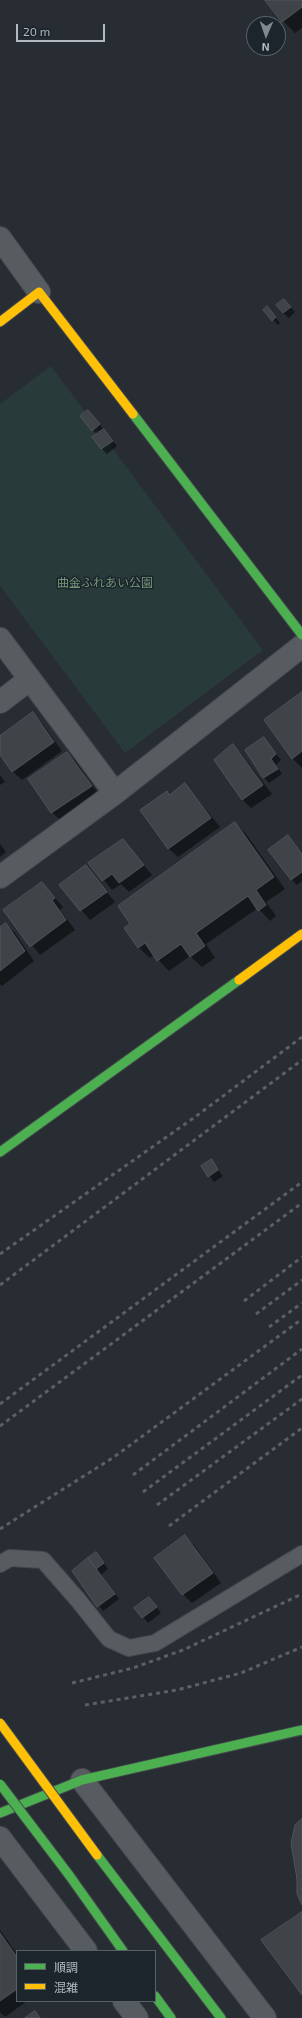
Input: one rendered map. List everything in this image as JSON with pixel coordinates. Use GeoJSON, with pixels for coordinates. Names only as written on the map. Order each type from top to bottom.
{"type":"FeatureCollection","features":[{"type":"Feature","properties":{"kind":"street"},"geometry":{"type":"LineString","coordinates":[[0,238],[39,292],[302,635]]}},
{"type":"Feature","properties":{"kind":"street"},"geometry":{"type":"LineString","coordinates":[[0,322],[39,292]]}},
{"type":"Feature","properties":{"kind":"street"},"geometry":{"type":"LineString","coordinates":[[0,639],[115,793]]}},
{"type":"Feature","properties":{"kind":"street"},"geometry":{"type":"LineString","coordinates":[[0,877],[115,793],[302,646]]}},
{"type":"Feature","properties":{"kind":"street"},"geometry":{"type":"LineString","coordinates":[[0,702],[30,679]]}},
{"type":"Feature","properties":{"kind":"street"},"geometry":{"type":"LineString","coordinates":[[0,1152],[302,934]]}},
{"type":"Feature","properties":{"kind":"street"},"geometry":{"type":"LineString","coordinates":[[0,1723],[97,1855],[221,2018]]}},
{"type":"Feature","properties":{"kind":"street"},"geometry":{"type":"LineString","coordinates":[[0,1813],[82,1780],[302,1730]]}},
{"type":"Feature","properties":{"kind":"street"},"geometry":{"type":"LineString","coordinates":[[82,1780],[265,2018]]}},
{"type":"Feature","properties":{"kind":"street"},"geometry":{"type":"LineString","coordinates":[[0,1784],[69,1875],[122,1950]]}},
{"type":"Feature","properties":{"kind":"street"},"geometry":{"type":"LineString","coordinates":[[0,1838],[85,1950]]}},
{"type":"Feature","properties":{"kind":"street"},"geometry":{"type":"LineString","coordinates":[[156,1997],[171,2018]]}},
{"type":"Feature","properties":{"kind":"street"},"geometry":{"type":"LineString","coordinates":[[125,2002],[137,2018]]}},
{"type":"Feature","properties":{"kind":"lane"},"geometry":{"type":"LineString","coordinates":[[0,1564],[10,1558],[43,1560],[78,1600],[109,1639],[129,1648],[155,1642],[302,1554]]}},
{"type":"Feature","properties":{"kind":"green space","name":"曲金ふれあい公園"},"geometry":{"type":"Polygon","coordinates":[[[51,366],[263,650],[125,753],[0,586],[0,404],[51,366]]]}},
{"type":"Feature","properties":{"kind":"building"},"geometry":{"type":"Polygon","coordinates":[[[265,0],[302,0],[302,7],[286,19],[286,16],[277,16],[265,0]]]}},
{"type":"Feature","properties":{"kind":"building"},"geometry":{"type":"Polygon","coordinates":[[[284,299],[291,307],[283,313],[276,305],[284,299]]]}},
{"type":"Feature","properties":{"kind":"building"},"geometry":{"type":"Polygon","coordinates":[[[267,306],[276,317],[272,321],[263,310],[267,306]]]}},
{"type":"Feature","properties":{"kind":"building"},"geometry":{"type":"Polygon","coordinates":[[[88,410],[100,424],[92,431],[80,416],[88,410]]]}},
{"type":"Feature","properties":{"kind":"building"},"geometry":{"type":"Polygon","coordinates":[[[104,429],[113,441],[101,449],[92,437],[104,429]]]}},
{"type":"Feature","properties":{"kind":"building"},"geometry":{"type":"Polygon","coordinates":[[[302,692],[302,751],[292,759],[264,720],[302,692]]]}},
{"type":"Feature","properties":{"kind":"building"},"geometry":{"type":"Polygon","coordinates":[[[33,712],[54,742],[12,772],[0,755],[0,736],[33,712]]]}},
{"type":"Feature","properties":{"kind":"building"},"geometry":{"type":"Polygon","coordinates":[[[264,737],[276,754],[271,759],[278,769],[263,778],[245,750],[264,737]]]}},
{"type":"Feature","properties":{"kind":"building"},"geometry":{"type":"Polygon","coordinates":[[[233,744],[263,785],[242,800],[214,760],[233,744]]]}},
{"type":"Feature","properties":{"kind":"building"},"geometry":{"type":"Polygon","coordinates":[[[67,752],[92,786],[51,813],[28,779],[67,752]]]}},
{"type":"Feature","properties":{"kind":"building"},"geometry":{"type":"Polygon","coordinates":[[[185,783],[211,818],[168,849],[140,810],[167,791],[169,795],[185,783]]]}},
{"type":"Feature","properties":{"kind":"building"},"geometry":{"type":"Polygon","coordinates":[[[235,822],[274,877],[256,890],[266,905],[258,911],[248,896],[196,933],[205,946],[190,957],[181,944],[157,961],[145,943],[138,948],[124,928],[130,924],[118,906],[235,822]]]}},
{"type":"Feature","properties":{"kind":"building"},"geometry":{"type":"Polygon","coordinates":[[[288,835],[302,854],[302,872],[291,880],[268,850],[288,835]]]}},
{"type":"Feature","properties":{"kind":"building"},"geometry":{"type":"Polygon","coordinates":[[[123,839],[144,865],[119,883],[112,874],[102,881],[88,863],[123,839]]]}},
{"type":"Feature","properties":{"kind":"building"},"geometry":{"type":"Polygon","coordinates":[[[86,865],[107,892],[80,911],[59,885],[86,865]]]}},
{"type":"Feature","properties":{"kind":"building"},"geometry":{"type":"Polygon","coordinates":[[[42,882],[55,898],[52,900],[66,920],[30,947],[3,910],[42,882]]]}},
{"type":"Feature","properties":{"kind":"building"},"geometry":{"type":"Polygon","coordinates":[[[6,923],[25,951],[0,971],[0,927],[6,923]]]}},
{"type":"Feature","properties":{"kind":"building"},"geometry":{"type":"Polygon","coordinates":[[[212,1159],[218,1170],[208,1177],[201,1166],[212,1159]]]}},
{"type":"Feature","properties":{"kind":"building"},"geometry":{"type":"Polygon","coordinates":[[[185,1535],[213,1573],[182,1595],[154,1558],[185,1535]]]}},
{"type":"Feature","properties":{"kind":"building"},"geometry":{"type":"Polygon","coordinates":[[[96,1552],[104,1563],[96,1569],[88,1558],[96,1552]]]}},
{"type":"Feature","properties":{"kind":"building"},"geometry":{"type":"Polygon","coordinates":[[[88,1558],[115,1594],[97,1607],[72,1571],[88,1558]]]}},
{"type":"Feature","properties":{"kind":"building"},"geometry":{"type":"Polygon","coordinates":[[[149,1597],[157,1607],[142,1618],[134,1608],[149,1597]]]}},
{"type":"Feature","properties":{"kind":"building"},"geometry":{"type":"Polygon","coordinates":[[[302,1819],[302,1905],[297,1894],[297,1879],[291,1843],[295,1825],[302,1819]]]}},
{"type":"Feature","properties":{"kind":"building"},"geometry":{"type":"Polygon","coordinates":[[[302,1912],[302,1995],[261,1940],[302,1912]]]}},
{"type":"Feature","properties":{"kind":"building"},"geometry":{"type":"Polygon","coordinates":[[[0,1933],[16,1956],[16,1990],[0,2001],[0,1933]]]}},
{"type":"Feature","properties":{"kind":"building"},"geometry":{"type":"Polygon","coordinates":[[[35,2011],[40,2018],[25,2018],[35,2011]]]}},
{"type":"Feature","properties":{"kind":"railway"},"geometry":{"type":"LineString","coordinates":[[0,1254],[195,1117],[302,1037]]}},
{"type":"Feature","properties":{"kind":"railway"},"geometry":{"type":"LineString","coordinates":[[0,1285],[302,1060]]}},
{"type":"Feature","properties":{"kind":"railway"},"geometry":{"type":"LineString","coordinates":[[0,1404],[302,1182]]}},
{"type":"Feature","properties":{"kind":"railway"},"geometry":{"type":"LineString","coordinates":[[0,1426],[302,1203]]}},
{"type":"Feature","properties":{"kind":"railway"},"geometry":{"type":"LineString","coordinates":[[244,1301],[302,1257]]}},
{"type":"Feature","properties":{"kind":"railway"},"geometry":{"type":"LineString","coordinates":[[256,1314],[302,1280]]}},
{"type":"Feature","properties":{"kind":"railway"},"geometry":{"type":"LineString","coordinates":[[269,1327],[302,1303]]}},
{"type":"Feature","properties":{"kind":"railway"},"geometry":{"type":"LineString","coordinates":[[0,1529],[114,1457],[302,1319]]}},
{"type":"Feature","properties":{"kind":"railway"},"geometry":{"type":"LineString","coordinates":[[133,1475],[302,1349]]}},
{"type":"Feature","properties":{"kind":"railway"},"geometry":{"type":"LineString","coordinates":[[143,1492],[302,1375]]}},
{"type":"Feature","properties":{"kind":"railway"},"geometry":{"type":"LineString","coordinates":[[157,1505],[302,1399]]}},
{"type":"Feature","properties":{"kind":"railway"},"geometry":{"type":"LineString","coordinates":[[169,1526],[302,1428]]}},
{"type":"Feature","properties":{"kind":"railway"},"geometry":{"type":"LineString","coordinates":[[72,1683],[133,1668],[183,1650],[302,1594]]}},
{"type":"Feature","properties":{"kind":"railway"},"geometry":{"type":"LineString","coordinates":[[85,1705],[177,1690],[241,1673],[302,1647]]}},
{"type":"Feature","properties":{"kind":"traffic: fast"},"geometry":{"type":"LineString","coordinates":[[133,414],[302,635]]}},
{"type":"Feature","properties":{"kind":"traffic: fast"},"geometry":{"type":"LineString","coordinates":[[0,1152],[239,980]]}},
{"type":"Feature","properties":{"kind":"traffic: fast"},"geometry":{"type":"LineString","coordinates":[[0,1813],[82,1780],[302,1730]]}},
{"type":"Feature","properties":{"kind":"traffic: fast"},"geometry":{"type":"LineString","coordinates":[[0,1784],[69,1875]]}},
{"type":"Feature","properties":{"kind":"traffic: fast"},"geometry":{"type":"LineString","coordinates":[[97,1855],[221,2018]]}},
{"type":"Feature","properties":{"kind":"traffic: fast"},"geometry":{"type":"LineString","coordinates":[[69,1875],[122,1950]]}},
{"type":"Feature","properties":{"kind":"traffic: fast"},"geometry":{"type":"LineString","coordinates":[[156,1997],[171,2018]]}},
{"type":"Feature","properties":{"kind":"traffic: slow"},"geometry":{"type":"LineString","coordinates":[[0,322],[39,292],[133,414]]}},
{"type":"Feature","properties":{"kind":"traffic: slow"},"geometry":{"type":"LineString","coordinates":[[239,980],[302,934]]}},
{"type":"Feature","properties":{"kind":"traffic: slow"},"geometry":{"type":"LineString","coordinates":[[0,1723],[97,1855]]}}]}
